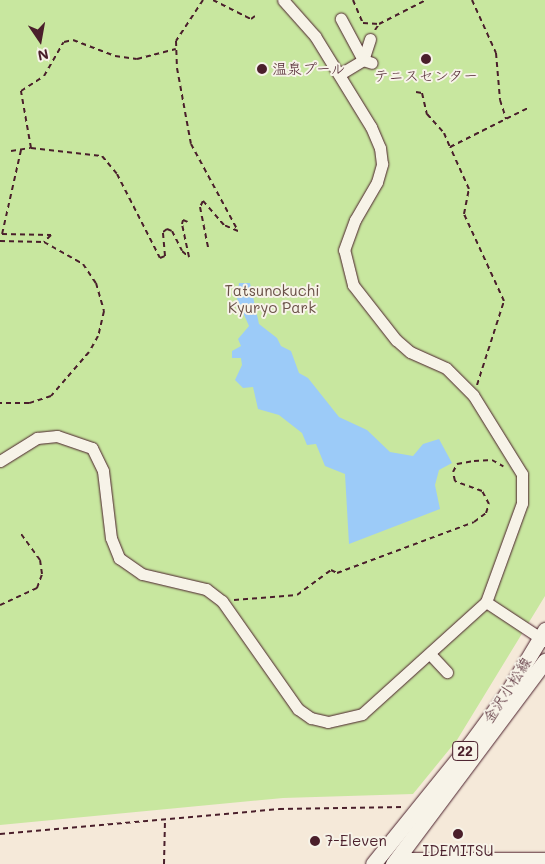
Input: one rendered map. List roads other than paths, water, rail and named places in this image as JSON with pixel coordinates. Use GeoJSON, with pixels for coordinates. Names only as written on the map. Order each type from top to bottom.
{"type":"FeatureCollection","features":[{"type":"Feature","properties":{"kind":"main road","name":"金沢小松線"},"geometry":{"type":"LineString","coordinates":[[373,864],[419,809],[506,694],[543,636]]}},
{"type":"Feature","properties":{"kind":"main road","name":"金沢小松線"},"geometry":{"type":"LineString","coordinates":[[396,861],[545,661]]}},
{"type":"Feature","properties":{"kind":"street"},"geometry":{"type":"LineString","coordinates":[[0,461],[37,438],[57,436],[92,448],[103,471],[111,538],[119,558],[142,574],[197,586],[222,601],[298,709],[310,718],[328,722],[362,714],[486,602],[522,502],[522,474],[473,395],[446,368],[410,352],[396,340],[352,285],[344,250],[348,235],[377,182],[382,164],[371,127],[340,74],[315,36],[283,0]]}},
{"type":"Feature","properties":{"kind":"street"},"geometry":{"type":"LineString","coordinates":[[341,19],[367,62]]}},
{"type":"Feature","properties":{"kind":"street"},"geometry":{"type":"LineString","coordinates":[[367,62],[370,38]]}},
{"type":"Feature","properties":{"kind":"street"},"geometry":{"type":"LineString","coordinates":[[340,74],[367,62]]}},
{"type":"Feature","properties":{"kind":"street"},"geometry":{"type":"LineString","coordinates":[[486,602],[543,636]]}},
{"type":"Feature","properties":{"kind":"street"},"geometry":{"type":"LineString","coordinates":[[430,654],[447,672]]}},
{"type":"Feature","properties":{"kind":"street"},"geometry":{"type":"LineString","coordinates":[[396,861],[545,858]]}},
{"type":"Feature","properties":{"kind":"water"},"geometry":{"type":"Polygon","coordinates":[[[239,283],[250,283],[259,324],[277,338],[281,346],[291,351],[299,373],[308,378],[339,417],[367,430],[390,452],[413,456],[423,444],[439,439],[452,463],[439,470],[435,485],[440,509],[349,544],[345,474],[325,466],[316,444],[307,445],[302,433],[279,415],[258,409],[253,387],[243,388],[235,380],[242,365],[241,358],[232,358],[232,351],[241,346],[238,339],[249,326],[237,299],[239,283]]]}},
{"type":"Feature","properties":{"kind":"place","name":"テニスセンター"},"geometry":{"type":"Point","coordinates":[426,59]}},
{"type":"Feature","properties":{"kind":"place","name":"温泉プール"},"geometry":{"type":"Point","coordinates":[262,69]}},
{"type":"Feature","properties":{"kind":"place","name":"IDEMITSU"},"geometry":{"type":"Point","coordinates":[458,834]}},
{"type":"Feature","properties":{"kind":"place","name":"7-Eleven"},"geometry":{"type":"Point","coordinates":[315,841]}},
{"type":"Feature","properties":{"kind":"park label","name":"Tatsunokuchi Kyuryo Park"},"geometry":{"type":"Point","coordinates":[272,298]}}]}
